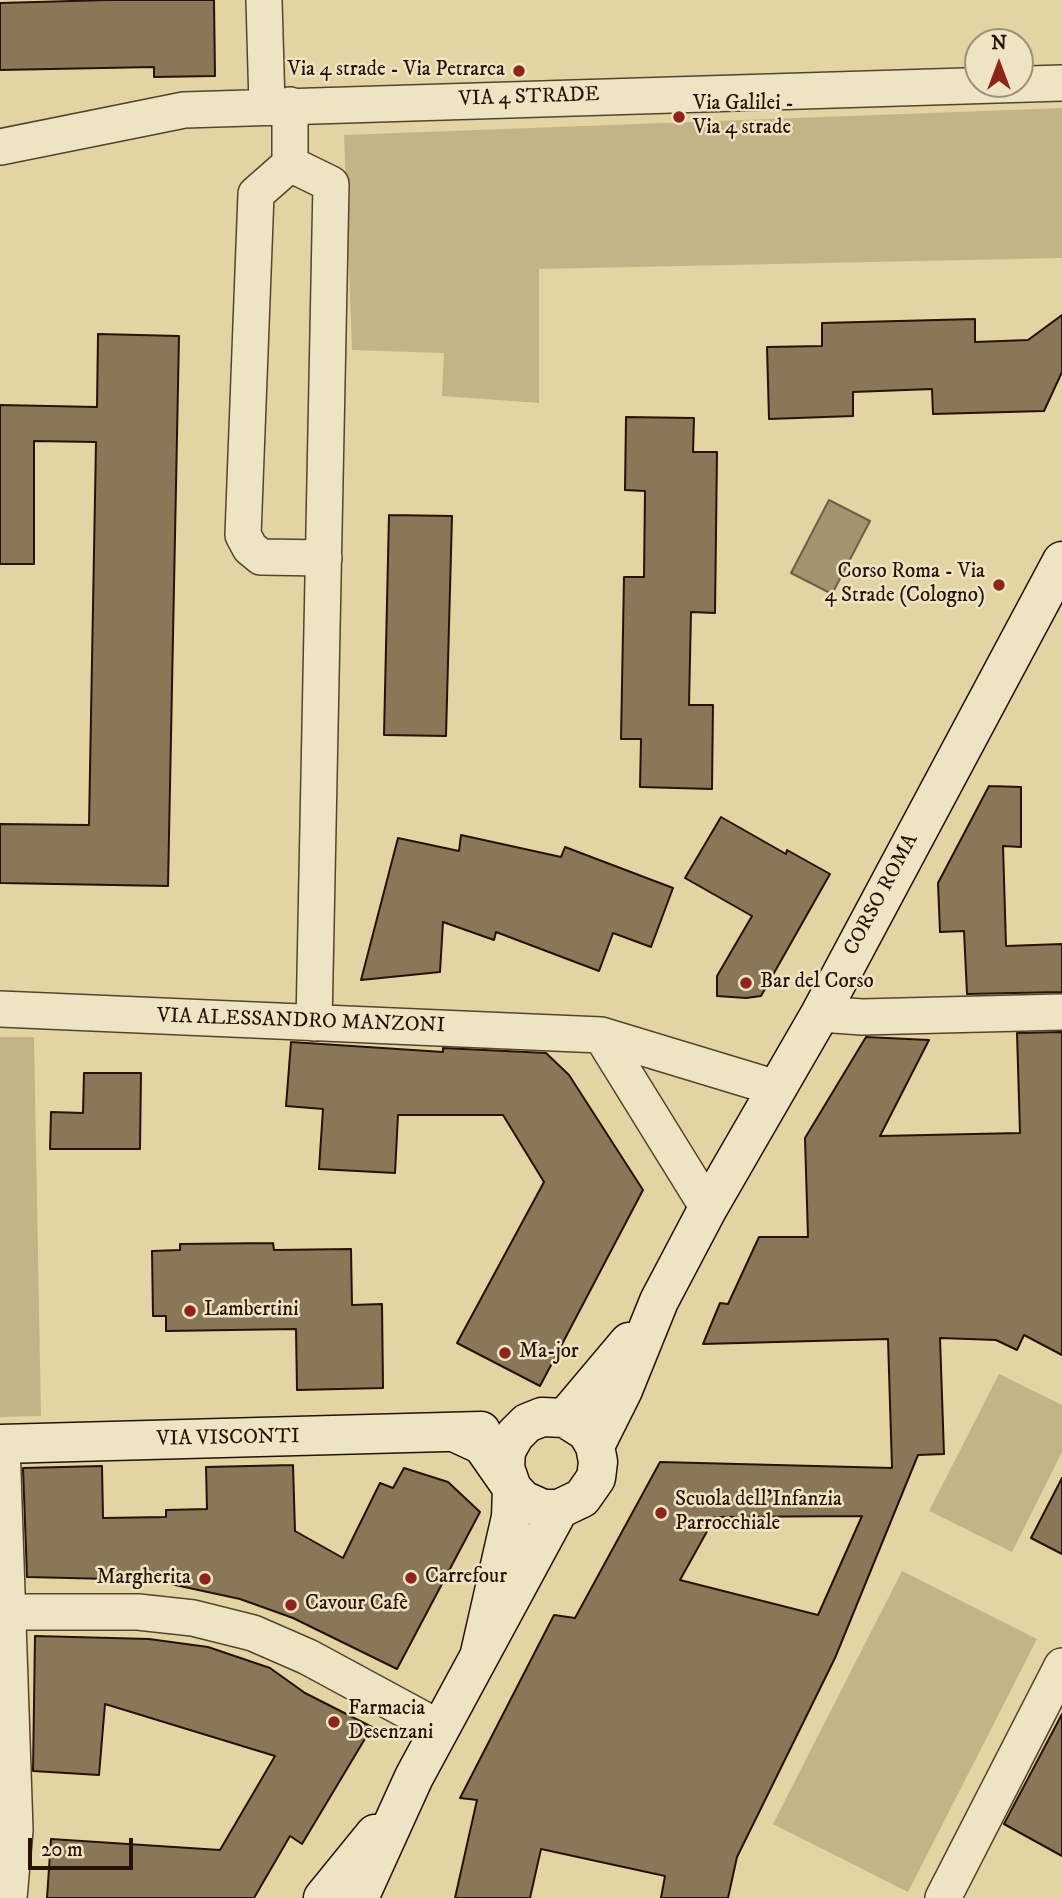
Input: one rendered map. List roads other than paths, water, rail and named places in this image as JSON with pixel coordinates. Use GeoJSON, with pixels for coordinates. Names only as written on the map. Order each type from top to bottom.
{"type":"FeatureCollection","features":[{"type":"Feature","properties":{"kind":"main road","name":"CORSO ROMA"},"geometry":{"type":"LineString","coordinates":[[559,1508],[588,1492],[596,1478],[598,1462],[595,1446],[623,1390],[659,1301],[708,1208],[820,1014],[1062,561]]}},
{"type":"Feature","properties":{"kind":"main road","name":"CORSO ROMA"},"geometry":{"type":"LineString","coordinates":[[565,1418],[602,1377],[659,1301]]}},
{"type":"Feature","properties":{"kind":"main road"},"geometry":{"type":"LineString","coordinates":[[480,1653],[505,1549],[512,1488],[505,1468],[506,1451],[515,1434],[527,1423],[542,1417],[565,1418],[587,1432],[595,1446]]}},
{"type":"Feature","properties":{"kind":"main road","name":"VIA VISCONTI"},"geometry":{"type":"LineString","coordinates":[[1,1444],[456,1433],[527,1423]]}},
{"type":"Feature","properties":{"kind":"main road"},"geometry":{"type":"LineString","coordinates":[[359,1898],[414,1777],[559,1508],[531,1504],[512,1488],[482,1445],[456,1433]]}},
{"type":"Feature","properties":{"kind":"main road"},"geometry":{"type":"LineString","coordinates":[[324,1898],[371,1840],[414,1777]]}},
{"type":"Feature","properties":{"kind":"street"},"geometry":{"type":"LineString","coordinates":[[264,0],[278,105],[290,164]]}},
{"type":"Feature","properties":{"kind":"street","name":"VIA 4 STRADE"},"geometry":{"type":"LineString","coordinates":[[0,147],[184,110],[278,105],[1062,83]]}},
{"type":"Feature","properties":{"kind":"street"},"geometry":{"type":"LineString","coordinates":[[290,164],[331,184],[314,1023]]}},
{"type":"Feature","properties":{"kind":"street"},"geometry":{"type":"LineString","coordinates":[[290,164],[256,194],[243,535],[250,548],[261,557],[324,558]]}},
{"type":"Feature","properties":{"kind":"street","name":"VIA ALESSANDRO MANZONI"},"geometry":{"type":"LineString","coordinates":[[0,1009],[601,1035],[776,1088]]}},
{"type":"Feature","properties":{"kind":"street"},"geometry":{"type":"LineString","coordinates":[[820,1014],[862,1017],[1062,1012]]}},
{"type":"Feature","properties":{"kind":"street"},"geometry":{"type":"LineString","coordinates":[[601,1035],[708,1208]]}},
{"type":"Feature","properties":{"kind":"street"},"geometry":{"type":"LineString","coordinates":[[1,1444],[15,1830],[9,1898]]}},
{"type":"Feature","properties":{"kind":"street"},"geometry":{"type":"LineString","coordinates":[[8,1612],[138,1612],[193,1618],[253,1633],[308,1657],[441,1729]]}},
{"type":"Feature","properties":{"kind":"street"},"geometry":{"type":"LineString","coordinates":[[943,1898],[1062,1666]]}},
{"type":"Feature","properties":{"kind":"place","name":"Via 4 strade - Via Petrarca"},"geometry":{"type":"Point","coordinates":[519,71]}},
{"type":"Feature","properties":{"kind":"place","name":"Via Galilei - Via 4 strade"},"geometry":{"type":"Point","coordinates":[679,117]}},
{"type":"Feature","properties":{"kind":"place","name":"Corso Roma - Via 4 Strade (Cologno)"},"geometry":{"type":"Point","coordinates":[999,585]}},
{"type":"Feature","properties":{"kind":"place","name":"Bar del Corso"},"geometry":{"type":"Point","coordinates":[746,983]}},
{"type":"Feature","properties":{"kind":"place","name":"Lambertini"},"geometry":{"type":"Point","coordinates":[190,1311]}},
{"type":"Feature","properties":{"kind":"place","name":"Ma-jor"},"geometry":{"type":"Point","coordinates":[505,1353]}},
{"type":"Feature","properties":{"kind":"place","name":"Scuola dell'Infanzia Parrocchiale"},"geometry":{"type":"Point","coordinates":[661,1513]}},
{"type":"Feature","properties":{"kind":"place","name":"Carrefour"},"geometry":{"type":"Point","coordinates":[411,1578]}},
{"type":"Feature","properties":{"kind":"place","name":"Margherita"},"geometry":{"type":"Point","coordinates":[205,1579]}},
{"type":"Feature","properties":{"kind":"place","name":"Cavour Cafè"},"geometry":{"type":"Point","coordinates":[291,1605]}},
{"type":"Feature","properties":{"kind":"place","name":"Farmacia Desenzani"},"geometry":{"type":"Point","coordinates":[334,1722]}}]}
